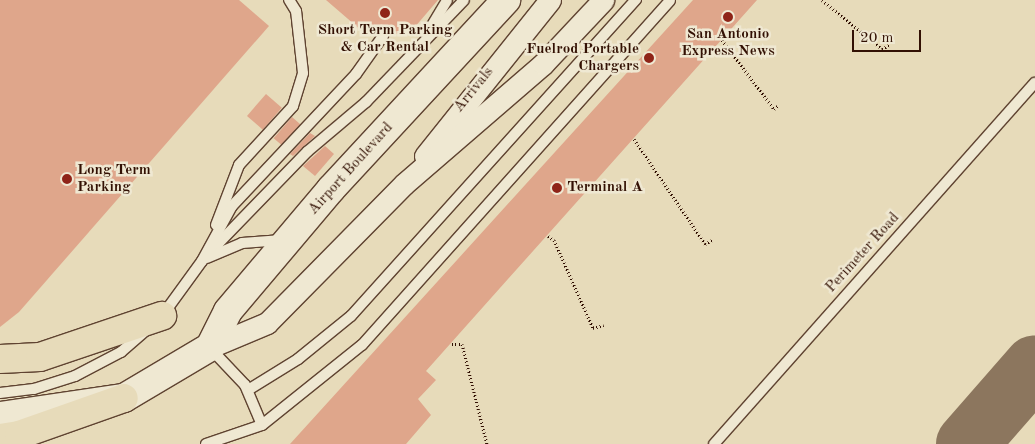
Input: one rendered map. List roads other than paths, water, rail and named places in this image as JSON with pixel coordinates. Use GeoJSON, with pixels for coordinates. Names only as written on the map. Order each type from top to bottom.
{"type":"FeatureCollection","features":[{"type":"Feature","properties":{"kind":"highway"},"geometry":{"type":"LineString","coordinates":[[0,359],[40,357],[162,316]]}},
{"type":"Feature","properties":{"kind":"highway"},"geometry":{"type":"LineString","coordinates":[[0,438],[19,435],[124,398]]}},
{"type":"Feature","properties":{"kind":"main road","name":"Airport Boulevard"},"geometry":{"type":"LineString","coordinates":[[210,347],[228,311],[291,239],[331,189],[506,0]]}},
{"type":"Feature","properties":{"kind":"main road"},"geometry":{"type":"LineString","coordinates":[[0,416],[79,408],[124,398],[210,347]]}},
{"type":"Feature","properties":{"kind":"street","name":"Arrivals"},"geometry":{"type":"LineString","coordinates":[[404,184],[457,110],[550,0]]}},
{"type":"Feature","properties":{"kind":"street"},"geometry":{"type":"LineString","coordinates":[[210,347],[267,323],[404,184],[543,64],[603,0]]}},
{"type":"Feature","properties":{"kind":"lane"},"geometry":{"type":"LineString","coordinates":[[202,261],[239,165],[293,106],[303,64],[296,11],[290,0]]}},
{"type":"Feature","properties":{"kind":"lane"},"geometry":{"type":"LineString","coordinates":[[426,37],[447,0]]}},
{"type":"Feature","properties":{"kind":"lane"},"geometry":{"type":"LineString","coordinates":[[202,261],[308,150],[366,102],[426,37],[464,0]]}},
{"type":"Feature","properties":{"kind":"lane"},"geometry":{"type":"LineString","coordinates":[[248,390],[298,359],[351,316],[636,0]]}},
{"type":"Feature","properties":{"kind":"lane"},"geometry":{"type":"LineString","coordinates":[[206,444],[262,425],[362,345],[670,0]]}},
{"type":"Feature","properties":{"kind":"lane"},"geometry":{"type":"LineString","coordinates":[[0,393],[34,389],[75,376],[121,352],[162,316],[202,261],[232,206],[356,74],[384,36]]}},
{"type":"Feature","properties":{"kind":"lane","name":"Perimeter Road"},"geometry":{"type":"LineString","coordinates":[[714,444],[1035,83]]}},
{"type":"Feature","properties":{"kind":"lane"},"geometry":{"type":"LineString","coordinates":[[202,261],[242,243],[291,239]]}},
{"type":"Feature","properties":{"kind":"lane"},"geometry":{"type":"LineString","coordinates":[[210,347],[248,390],[262,425]]}},
{"type":"Feature","properties":{"kind":"place","name":"Short Term Parking & Car Rental"},"geometry":{"type":"Point","coordinates":[385,13]}},
{"type":"Feature","properties":{"kind":"place","name":"San Antonio Express News"},"geometry":{"type":"Point","coordinates":[728,17]}},
{"type":"Feature","properties":{"kind":"place","name":"Fuelrod Portable Chargers"},"geometry":{"type":"Point","coordinates":[649,58]}},
{"type":"Feature","properties":{"kind":"place","name":"Long Term Parking"},"geometry":{"type":"Point","coordinates":[67,179]}},
{"type":"Feature","properties":{"kind":"place","name":"Terminal A"},"geometry":{"type":"Point","coordinates":[557,188]}}]}
